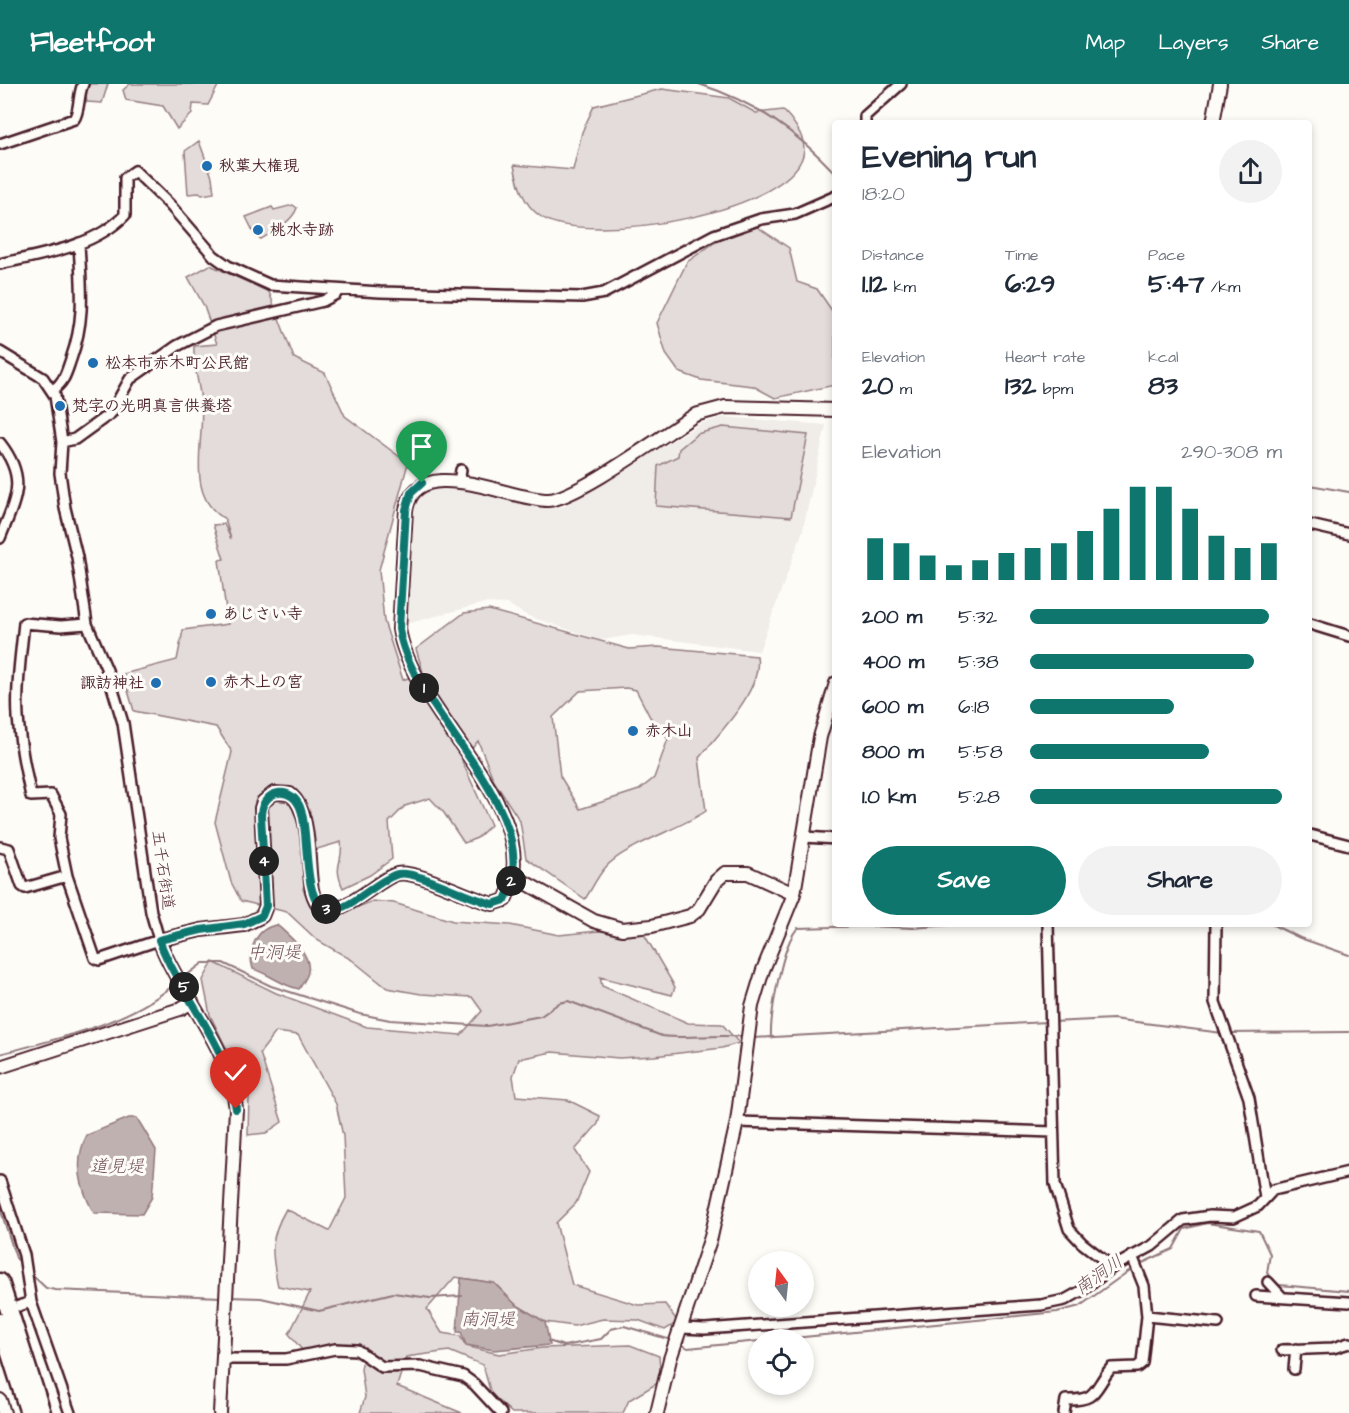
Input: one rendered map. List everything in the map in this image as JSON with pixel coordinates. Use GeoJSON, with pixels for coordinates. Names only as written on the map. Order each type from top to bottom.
{"type":"FeatureCollection","features":[{"type":"Feature","properties":{"kind":"highway"},"geometry":{"type":"LineString","coordinates":[[0,1282],[42,1413]]}},
{"type":"Feature","properties":{"kind":"highway"},"geometry":{"type":"LineString","coordinates":[[0,1322],[29,1413]]}},
{"type":"Feature","properties":{"kind":"street"},"geometry":{"type":"LineString","coordinates":[[0,144],[74,118],[77,115],[79,93],[83,84]]}},
{"type":"Feature","properties":{"kind":"street"},"geometry":{"type":"LineString","coordinates":[[865,120],[865,116],[901,84]]}},
{"type":"Feature","properties":{"kind":"street"},"geometry":{"type":"LineString","coordinates":[[1214,120],[1220,84]]}},
{"type":"Feature","properties":{"kind":"street"},"geometry":{"type":"LineString","coordinates":[[0,264],[79,243],[108,232],[125,216],[125,178],[135,171],[169,204],[214,256],[228,266],[270,285],[338,290],[570,297],[604,293],[714,235],[761,219],[795,214],[832,198]]}},
{"type":"Feature","properties":{"kind":"street"},"geometry":{"type":"LineString","coordinates":[[0,352],[43,378],[53,390],[64,382],[80,330],[84,304],[79,243]]}},
{"type":"Feature","properties":{"kind":"street"},"geometry":{"type":"LineString","coordinates":[[62,442],[75,439],[111,412],[130,379],[177,346],[216,326],[323,301],[336,294],[338,290]]}},
{"type":"Feature","properties":{"kind":"street","name":"五千石街道"},"geometry":{"type":"LineString","coordinates":[[53,390],[62,442],[62,490],[77,557],[87,624],[107,670],[123,723],[151,912],[159,940],[226,1066],[234,1092],[236,1109],[220,1413]]}},
{"type":"Feature","properties":{"kind":"street"},"geometry":{"type":"LineString","coordinates":[[87,624],[61,626],[24,623],[18,715],[23,760],[31,796],[51,795],[61,814],[58,838],[67,876],[95,958],[99,960],[159,940],[201,930],[244,924],[262,916],[266,906],[261,808],[263,802],[274,793],[290,794],[299,804],[305,827],[313,893],[320,906],[326,909],[341,909],[384,880],[406,872],[493,904],[505,900],[510,889],[512,845],[506,817],[414,673],[402,647],[399,629],[407,501],[422,483],[460,476],[535,499],[563,498],[695,415],[707,410],[725,407],[832,410]]}},
{"type":"Feature","properties":{"kind":"street"},"geometry":{"type":"LineString","coordinates":[[0,442],[12,458],[18,480],[0,538]]}},
{"type":"Feature","properties":{"kind":"street"},"geometry":{"type":"LineString","coordinates":[[1312,525],[1349,534]]}},
{"type":"Feature","properties":{"kind":"street"},"geometry":{"type":"LineString","coordinates":[[1312,625],[1349,636]]}},
{"type":"Feature","properties":{"kind":"street"},"geometry":{"type":"LineString","coordinates":[[657,1413],[681,1328],[711,1237],[738,1122],[753,1006],[763,970],[794,894],[820,737],[832,696]]}},
{"type":"Feature","properties":{"kind":"street"},"geometry":{"type":"LineString","coordinates":[[1312,836],[1349,845]]}},
{"type":"Feature","properties":{"kind":"street"},"geometry":{"type":"LineString","coordinates":[[805,837],[832,839]]}},
{"type":"Feature","properties":{"kind":"street"},"geometry":{"type":"LineString","coordinates":[[0,847],[9,849],[22,886],[25,888],[67,876]]}},
{"type":"Feature","properties":{"kind":"street"},"geometry":{"type":"LineString","coordinates":[[512,875],[594,921],[622,929],[652,926],[690,916],[699,909],[716,881],[725,873],[735,871],[748,873],[794,894]]}},
{"type":"Feature","properties":{"kind":"street"},"geometry":{"type":"LineString","coordinates":[[1048,927],[1055,1184],[1069,1229],[1082,1243],[1113,1267]]}},
{"type":"Feature","properties":{"kind":"street"},"geometry":{"type":"LineString","coordinates":[[1216,927],[1215,1002],[1249,1098],[1265,1198]]}},
{"type":"Feature","properties":{"kind":"street"},"geometry":{"type":"LineString","coordinates":[[0,1067],[180,1009],[192,1002]]}},
{"type":"Feature","properties":{"kind":"street"},"geometry":{"type":"LineString","coordinates":[[738,1122],[1053,1132]]}},
{"type":"Feature","properties":{"kind":"street"},"geometry":{"type":"LineString","coordinates":[[681,1328],[705,1329],[1041,1305],[1065,1300],[1113,1267],[1152,1246],[1183,1220],[1209,1216],[1234,1217],[1258,1206],[1273,1190],[1349,1172]]}},
{"type":"Feature","properties":{"kind":"street"},"geometry":{"type":"LineString","coordinates":[[0,1181],[25,1262],[31,1302],[70,1413]]}},
{"type":"Feature","properties":{"kind":"street"},"geometry":{"type":"LineString","coordinates":[[1064,1413],[1066,1400],[1082,1401],[1088,1398],[1111,1368],[1141,1365],[1148,1316],[1144,1286],[1132,1256]]}},
{"type":"Feature","properties":{"kind":"street"},"geometry":{"type":"LineString","coordinates":[[1268,1282],[1281,1296]]}},
{"type":"Feature","properties":{"kind":"street"},"geometry":{"type":"LineString","coordinates":[[1256,1296],[1349,1302]]}},
{"type":"Feature","properties":{"kind":"street"},"geometry":{"type":"LineString","coordinates":[[19,1306],[31,1302]]}},
{"type":"Feature","properties":{"kind":"street"},"geometry":{"type":"LineString","coordinates":[[1148,1316],[1218,1323]]}},
{"type":"Feature","properties":{"kind":"street"},"geometry":{"type":"LineString","coordinates":[[1282,1350],[1333,1348],[1349,1343]]}},
{"type":"Feature","properties":{"kind":"street"},"geometry":{"type":"LineString","coordinates":[[223,1359],[286,1359],[334,1349],[357,1350],[382,1367],[420,1366],[463,1376],[474,1384],[501,1413]]}},
{"type":"Feature","properties":{"kind":"street"},"geometry":{"type":"LineString","coordinates":[[1294,1368],[1296,1349]]}},
{"type":"Feature","properties":{"kind":"street"},"geometry":{"type":"LineString","coordinates":[[0,1400],[4,1413]]}},
{"type":"Feature","properties":{"kind":"shaded area"},"geometry":{"type":"Polygon","coordinates":[[[88,84],[108,84],[102,103],[87,102],[85,90],[88,84]]]}},
{"type":"Feature","properties":{"kind":"shaded area"},"geometry":{"type":"Polygon","coordinates":[[[130,84],[219,84],[208,105],[193,104],[192,114],[177,129],[163,106],[126,100],[123,90],[130,84]]]}},
{"type":"Feature","properties":{"kind":"shaded area"},"geometry":{"type":"Polygon","coordinates":[[[662,89],[729,98],[756,113],[783,110],[797,128],[804,149],[794,171],[768,191],[731,206],[687,218],[642,225],[599,228],[564,225],[540,216],[529,206],[522,194],[514,165],[573,170],[582,132],[594,106],[662,89]]]}},
{"type":"Feature","properties":{"kind":"shaded area"},"geometry":{"type":"Polygon","coordinates":[[[199,141],[212,177],[214,193],[188,194],[185,151],[199,141]]]}},
{"type":"Feature","properties":{"kind":"shaded area"},"geometry":{"type":"Polygon","coordinates":[[[293,205],[297,208],[291,218],[261,239],[255,235],[246,217],[272,207],[274,210],[293,205]]]}},
{"type":"Feature","properties":{"kind":"shaded area"},"geometry":{"type":"Polygon","coordinates":[[[756,226],[789,248],[797,282],[817,289],[832,311],[832,386],[775,398],[753,386],[701,380],[679,372],[666,354],[657,323],[687,262],[714,243],[756,226]]]}},
{"type":"Feature","properties":{"kind":"shaded area"},"geometry":{"type":"Polygon","coordinates":[[[210,265],[269,292],[294,358],[325,373],[345,416],[408,463],[379,570],[384,621],[403,680],[423,672],[416,649],[464,613],[489,610],[629,649],[658,647],[757,656],[757,669],[747,697],[699,758],[706,811],[613,860],[602,872],[585,899],[526,858],[520,821],[494,781],[478,741],[462,761],[491,825],[477,838],[464,843],[444,813],[430,798],[405,806],[389,822],[392,859],[370,875],[343,888],[338,873],[341,842],[317,849],[303,889],[314,914],[330,918],[373,901],[394,903],[453,921],[510,925],[559,935],[598,931],[644,934],[675,987],[672,995],[600,977],[602,986],[688,1023],[722,1024],[739,1043],[722,1048],[619,1058],[552,1052],[519,1059],[513,1076],[516,1096],[568,1100],[600,1116],[598,1124],[575,1150],[589,1172],[576,1203],[556,1223],[572,1285],[638,1305],[665,1304],[678,1322],[665,1330],[638,1320],[603,1319],[574,1326],[545,1322],[515,1304],[494,1283],[455,1277],[427,1309],[442,1333],[460,1336],[466,1346],[499,1354],[542,1348],[630,1345],[659,1356],[661,1381],[629,1400],[623,1413],[512,1413],[491,1394],[483,1365],[449,1351],[406,1357],[397,1386],[462,1413],[360,1413],[365,1397],[361,1369],[365,1347],[334,1345],[302,1350],[289,1334],[310,1292],[278,1286],[273,1255],[274,1237],[286,1209],[329,1231],[346,1198],[343,1136],[336,1104],[298,1035],[276,1032],[260,1053],[282,1122],[266,1133],[248,1135],[249,1094],[210,1015],[203,980],[213,962],[276,993],[367,1027],[461,1035],[482,1011],[472,997],[421,994],[387,988],[352,960],[317,940],[287,912],[241,901],[231,882],[215,822],[232,752],[216,727],[134,711],[123,674],[177,660],[183,630],[228,624],[219,560],[224,559],[213,525],[224,524],[231,539],[225,519],[212,509],[204,496],[200,481],[202,416],[194,353],[194,346],[217,344],[204,306],[188,277],[210,265]],[[626,688],[580,691],[553,717],[560,776],[580,809],[639,790],[654,778],[668,739],[650,717],[636,690],[626,688]]]}},
{"type":"Feature","properties":{"kind":"shaded area"},"geometry":{"type":"Polygon","coordinates":[[[724,417],[826,425],[802,533],[759,651],[633,635],[600,640],[528,616],[507,604],[484,603],[406,624],[411,526],[417,501],[425,490],[436,487],[456,489],[538,507],[565,506],[700,424],[724,417]]]}},
{"type":"Feature","properties":{"kind":"shaded area"},"geometry":{"type":"Polygon","coordinates":[[[723,427],[808,435],[791,517],[656,506],[658,466],[678,456],[679,449],[697,434],[723,427]]]}},
{"type":"Feature","properties":{"kind":"water","name":"中洞堤"},"geometry":{"type":"Polygon","coordinates":[[[277,925],[298,946],[307,959],[306,979],[299,989],[253,969],[251,955],[255,941],[264,930],[277,925]]]}},
{"type":"Feature","properties":{"kind":"water","name":"道見堤"},"geometry":{"type":"Polygon","coordinates":[[[129,1118],[137,1118],[156,1150],[152,1197],[142,1214],[94,1213],[85,1194],[80,1174],[80,1155],[83,1145],[87,1135],[129,1118]]]}},
{"type":"Feature","properties":{"kind":"water","name":"南洞堤"},"geometry":{"type":"Polygon","coordinates":[[[461,1278],[494,1283],[515,1304],[545,1322],[550,1345],[494,1350],[466,1345],[461,1332],[457,1332],[461,1278]]]}},
{"type":"Feature","properties":{"kind":"waterway"},"geometry":{"type":"LineString","coordinates":[[699,84],[738,100],[774,120],[806,144],[832,170]]}},
{"type":"Feature","properties":{"kind":"waterway"},"geometry":{"type":"LineString","coordinates":[[1312,485],[1349,492]]}},
{"type":"Feature","properties":{"kind":"waterway"},"geometry":{"type":"LineString","coordinates":[[771,1038],[775,997],[782,964],[792,936],[798,928],[834,927]]}},
{"type":"Feature","properties":{"kind":"waterway"},"geometry":{"type":"LineString","coordinates":[[892,927],[925,927]]}},
{"type":"Feature","properties":{"kind":"waterway"},"geometry":{"type":"LineString","coordinates":[[1277,927],[1300,938],[1349,955]]}},
{"type":"Feature","properties":{"kind":"waterway"},"geometry":{"type":"LineString","coordinates":[[183,978],[203,963],[223,963],[271,986],[360,1014],[390,1020],[487,1026],[541,1016],[559,1003],[568,1001],[662,1036],[744,1037]]}},
{"type":"Feature","properties":{"kind":"waterway"},"geometry":{"type":"LineString","coordinates":[[0,1054],[69,1035],[115,1019],[137,1009],[176,983]]}},
{"type":"Feature","properties":{"kind":"waterway"},"geometry":{"type":"LineString","coordinates":[[1052,1022],[1113,1019],[1222,1033]]}},
{"type":"Feature","properties":{"kind":"waterway"},"geometry":{"type":"LineString","coordinates":[[753,1038],[1047,1022]]}},
{"type":"Feature","properties":{"kind":"waterway"},"geometry":{"type":"LineString","coordinates":[[1228,1033],[1349,1032]]}},
{"type":"Feature","properties":{"kind":"waterway"},"geometry":{"type":"LineString","coordinates":[[0,1208],[16,1258],[21,1263]]}},
{"type":"Feature","properties":{"kind":"waterway","name":"南洞川"},"geometry":{"type":"LineString","coordinates":[[1138,1265],[1173,1249],[1184,1229],[1207,1223],[1259,1231],[1270,1254],[1267,1273],[1279,1285],[1349,1291]]}},
{"type":"Feature","properties":{"kind":"waterway","name":"南洞川"},"geometry":{"type":"LineString","coordinates":[[814,1336],[1057,1312],[1080,1306],[1133,1268]]}},
{"type":"Feature","properties":{"kind":"waterway"},"geometry":{"type":"LineString","coordinates":[[31,1274],[46,1288],[55,1290],[221,1297]]}},
{"type":"Feature","properties":{"kind":"waterway"},"geometry":{"type":"LineString","coordinates":[[229,1297],[261,1298],[319,1311],[393,1293],[430,1298],[462,1296]]}},
{"type":"Feature","properties":{"kind":"waterway","name":"南洞川"},"geometry":{"type":"LineString","coordinates":[[548,1341],[564,1346],[601,1339],[611,1329],[624,1326],[671,1340]]}},
{"type":"Feature","properties":{"kind":"waterway","name":"南洞川"},"geometry":{"type":"LineString","coordinates":[[679,1343],[688,1348],[748,1342]]}},
{"type":"Feature","properties":{"kind":"place","name":"秋葉大権現"},"geometry":{"type":"Point","coordinates":[207,166]}},
{"type":"Feature","properties":{"kind":"place","name":"桃水寺跡"},"geometry":{"type":"Point","coordinates":[258,230]}},
{"type":"Feature","properties":{"kind":"place","name":"松本市赤木町公民館"},"geometry":{"type":"Point","coordinates":[93,363]}},
{"type":"Feature","properties":{"kind":"place","name":"梵字の光明真言供養塔"},"geometry":{"type":"Point","coordinates":[60,406]}},
{"type":"Feature","properties":{"kind":"place","name":"あじさい寺"},"geometry":{"type":"Point","coordinates":[211,614]}},
{"type":"Feature","properties":{"kind":"place","name":"赤木上の宮"},"geometry":{"type":"Point","coordinates":[211,682]}},
{"type":"Feature","properties":{"kind":"place","name":"諏訪神社"},"geometry":{"type":"Point","coordinates":[156,683]}},
{"type":"Feature","properties":{"kind":"place","name":"赤木山"},"geometry":{"type":"Point","coordinates":[633,731]}},
{"type":"Feature","properties":{"kind":"route"},"geometry":{"type":"LineString","coordinates":[[236,1109],[231,1079],[216,1044],[159,940],[210,928],[255,922],[262,916],[266,906],[266,880],[261,808],[269,796],[281,792],[290,794],[299,804],[305,827],[309,875],[313,893],[320,906],[326,909],[334,911],[341,909],[384,880],[395,874],[406,872],[475,900],[493,904],[505,900],[510,889],[512,845],[506,817],[414,673],[402,647],[399,629],[407,501],[411,493],[422,483]]}}]}
